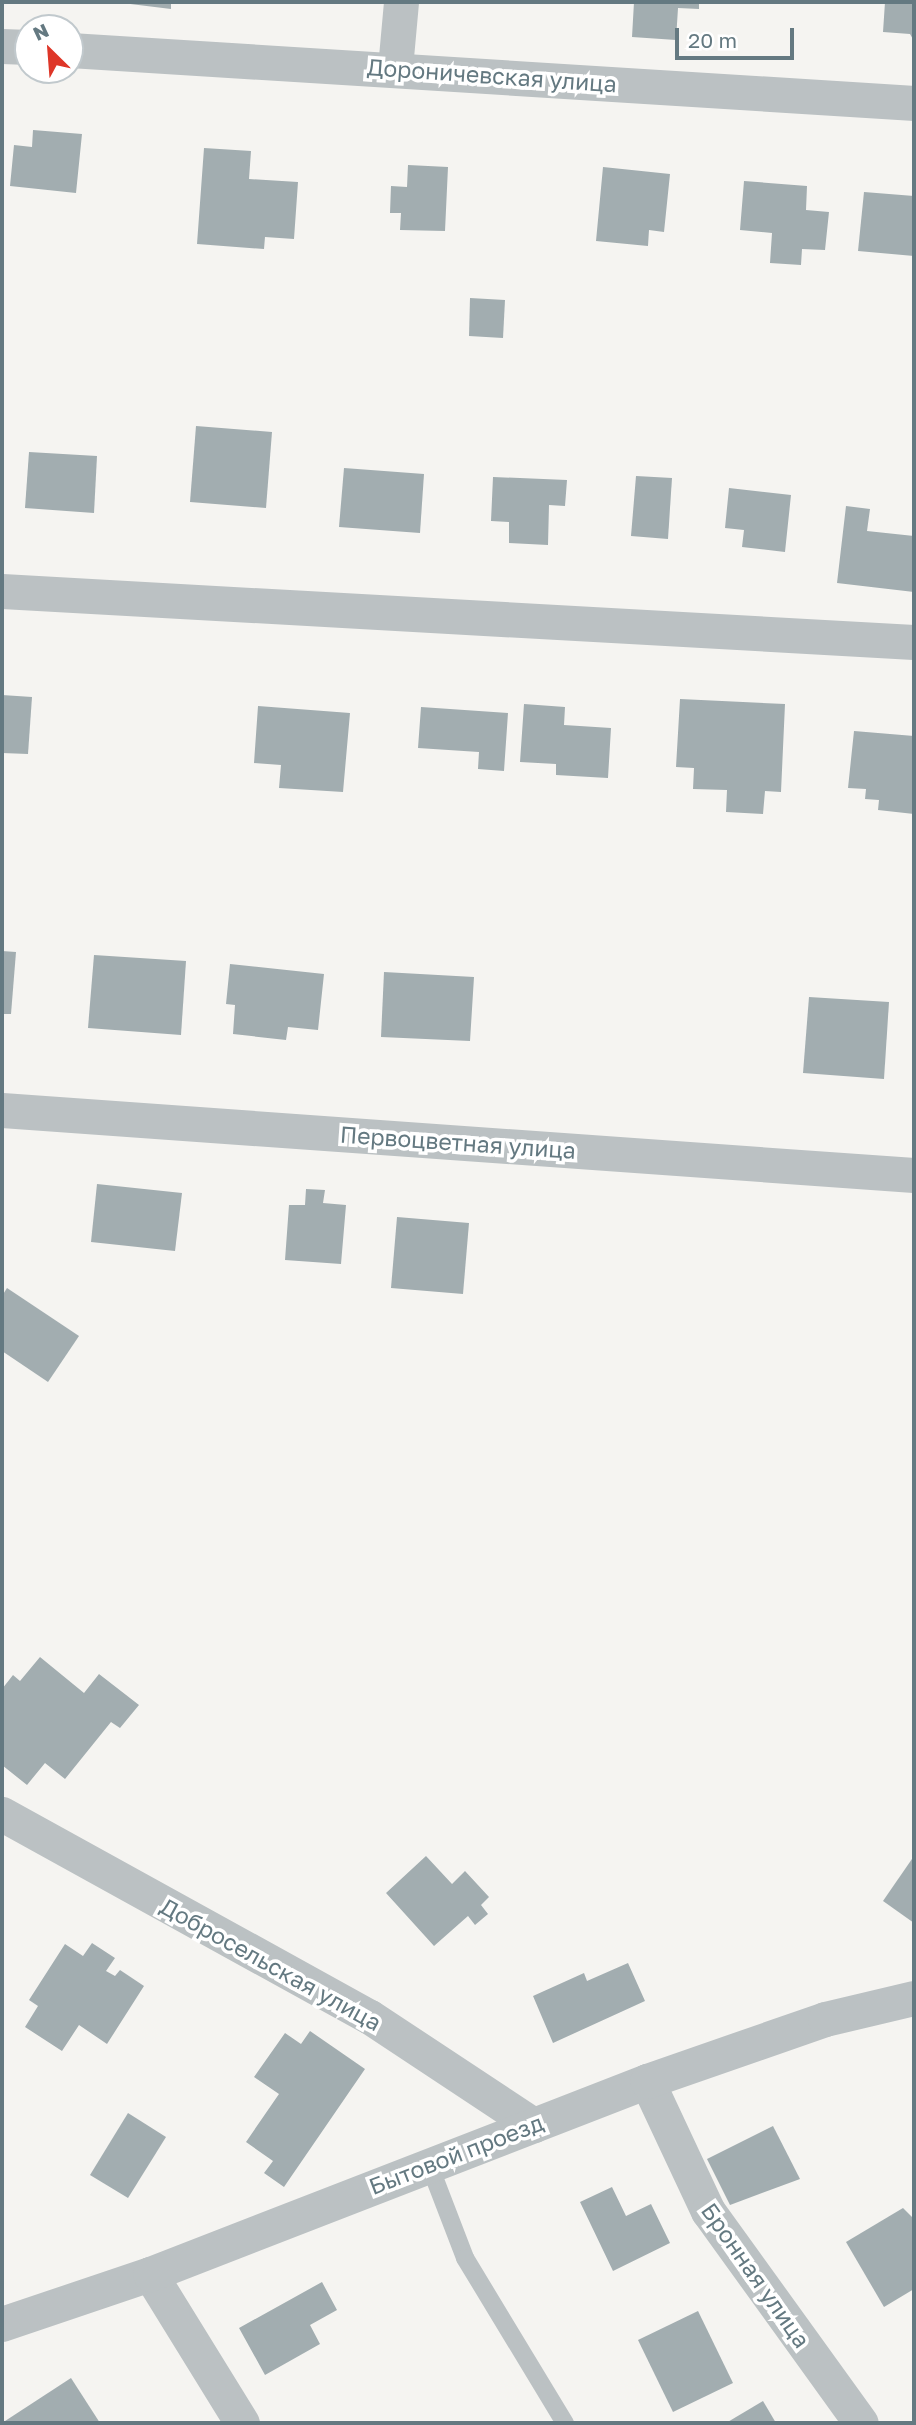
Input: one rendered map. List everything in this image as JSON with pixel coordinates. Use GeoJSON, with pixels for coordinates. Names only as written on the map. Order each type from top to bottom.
{"type":"FeatureCollection","features":[{"type":"Feature","properties":{"kind":"street"},"geometry":{"type":"LineString","coordinates":[[395,68],[401,2]]}},
{"type":"Feature","properties":{"kind":"street","name":"Дороничевская улица"},"geometry":{"type":"LineString","coordinates":[[84,51],[395,68],[914,103]]}},
{"type":"Feature","properties":{"kind":"street"},"geometry":{"type":"LineString","coordinates":[[2,591],[914,642]]}},
{"type":"Feature","properties":{"kind":"street","name":"Первоцветная улица"},"geometry":{"type":"LineString","coordinates":[[2,1110],[914,1175]]}},
{"type":"Feature","properties":{"kind":"street","name":"Добросельская улица"},"geometry":{"type":"LineString","coordinates":[[2,1814],[370,2017],[534,2125]]}},
{"type":"Feature","properties":{"kind":"street","name":"Бытовой проезд"},"geometry":{"type":"LineString","coordinates":[[2,2323],[150,2274],[647,2081],[825,2019],[914,1998]]}},
{"type":"Feature","properties":{"kind":"street","name":"Бронная улица"},"geometry":{"type":"LineString","coordinates":[[647,2081],[708,2211],[861,2423]]}},
{"type":"Feature","properties":{"kind":"street"},"geometry":{"type":"LineString","coordinates":[[150,2274],[242,2423]]}},
{"type":"Feature","properties":{"kind":"lane"},"geometry":{"type":"LineString","coordinates":[[429,2164],[465,2258],[565,2423]]}},
{"type":"Feature","properties":{"kind":"building"},"geometry":{"type":"Polygon","coordinates":[[[114,2],[171,2],[171,9],[114,2]]]}},
{"type":"Feature","properties":{"kind":"building"},"geometry":{"type":"Polygon","coordinates":[[[634,2],[699,2],[699,9],[678,8],[676,40],[632,37],[634,2]]]}},
{"type":"Feature","properties":{"kind":"building"},"geometry":{"type":"Polygon","coordinates":[[[885,2],[914,2],[914,41],[910,34],[883,32],[885,2]]]}},
{"type":"Feature","properties":{"kind":"building"},"geometry":{"type":"Polygon","coordinates":[[[33,130],[82,134],[76,193],[10,186],[14,145],[32,147],[33,130]]]}},
{"type":"Feature","properties":{"kind":"building"},"geometry":{"type":"Polygon","coordinates":[[[204,148],[251,151],[249,179],[298,182],[294,239],[265,237],[264,249],[197,244],[204,148]]]}},
{"type":"Feature","properties":{"kind":"building"},"geometry":{"type":"Polygon","coordinates":[[[408,165],[448,167],[445,231],[400,230],[401,213],[390,213],[391,186],[407,187],[408,165]]]}},
{"type":"Feature","properties":{"kind":"building"},"geometry":{"type":"Polygon","coordinates":[[[603,167],[670,174],[664,232],[649,230],[648,246],[596,241],[603,167]]]}},
{"type":"Feature","properties":{"kind":"building"},"geometry":{"type":"Polygon","coordinates":[[[744,181],[807,186],[806,210],[829,212],[825,250],[802,249],[801,265],[770,263],[772,233],[740,230],[744,181]]]}},
{"type":"Feature","properties":{"kind":"building"},"geometry":{"type":"Polygon","coordinates":[[[864,192],[914,196],[914,256],[858,251],[864,192]]]}},
{"type":"Feature","properties":{"kind":"building"},"geometry":{"type":"Polygon","coordinates":[[[470,298],[505,300],[503,338],[469,336],[470,298]]]}},
{"type":"Feature","properties":{"kind":"building"},"geometry":{"type":"Polygon","coordinates":[[[196,426],[272,432],[266,508],[190,502],[196,426]]]}},
{"type":"Feature","properties":{"kind":"building"},"geometry":{"type":"Polygon","coordinates":[[[29,452],[97,456],[94,513],[25,508],[29,452]]]}},
{"type":"Feature","properties":{"kind":"building"},"geometry":{"type":"Polygon","coordinates":[[[344,468],[424,474],[420,533],[339,527],[344,468]]]}},
{"type":"Feature","properties":{"kind":"building"},"geometry":{"type":"Polygon","coordinates":[[[636,476],[672,478],[668,539],[631,536],[636,476]]]}},
{"type":"Feature","properties":{"kind":"building"},"geometry":{"type":"Polygon","coordinates":[[[493,477],[567,480],[565,506],[549,505],[548,545],[509,543],[509,522],[491,521],[493,477]]]}},
{"type":"Feature","properties":{"kind":"building"},"geometry":{"type":"Polygon","coordinates":[[[729,488],[791,495],[785,552],[742,547],[744,530],[725,528],[729,488]]]}},
{"type":"Feature","properties":{"kind":"building"},"geometry":{"type":"Polygon","coordinates":[[[846,506],[870,509],[867,531],[914,536],[914,592],[837,583],[846,506]]]}},
{"type":"Feature","properties":{"kind":"building"},"geometry":{"type":"Polygon","coordinates":[[[2,695],[32,697],[28,754],[2,753],[2,695]]]}},
{"type":"Feature","properties":{"kind":"building"},"geometry":{"type":"Polygon","coordinates":[[[680,699],[785,704],[781,792],[765,791],[763,814],[726,812],[727,790],[693,789],[694,768],[676,767],[680,699]]]}},
{"type":"Feature","properties":{"kind":"building"},"geometry":{"type":"Polygon","coordinates":[[[524,704],[565,707],[564,725],[611,728],[608,778],[556,775],[556,764],[520,762],[524,704]]]}},
{"type":"Feature","properties":{"kind":"building"},"geometry":{"type":"Polygon","coordinates":[[[258,706],[350,713],[343,792],[279,788],[281,765],[254,763],[258,706]]]}},
{"type":"Feature","properties":{"kind":"building"},"geometry":{"type":"Polygon","coordinates":[[[421,707],[508,713],[504,771],[478,769],[479,752],[418,748],[421,707]]]}},
{"type":"Feature","properties":{"kind":"building"},"geometry":{"type":"Polygon","coordinates":[[[854,731],[914,736],[914,814],[878,810],[879,800],[865,799],[866,789],[848,788],[854,731]]]}},
{"type":"Feature","properties":{"kind":"building"},"geometry":{"type":"Polygon","coordinates":[[[2,951],[16,952],[11,1014],[2,1014],[2,951]]]}},
{"type":"Feature","properties":{"kind":"building"},"geometry":{"type":"Polygon","coordinates":[[[94,955],[186,961],[181,1035],[88,1028],[94,955]]]}},
{"type":"Feature","properties":{"kind":"building"},"geometry":{"type":"Polygon","coordinates":[[[230,964],[324,974],[318,1030],[288,1027],[286,1040],[233,1034],[235,1005],[226,1004],[230,964]]]}},
{"type":"Feature","properties":{"kind":"building"},"geometry":{"type":"Polygon","coordinates":[[[384,972],[474,977],[470,1041],[381,1037],[384,972]]]}},
{"type":"Feature","properties":{"kind":"building"},"geometry":{"type":"Polygon","coordinates":[[[809,997],[889,1002],[884,1079],[803,1073],[809,997]]]}},
{"type":"Feature","properties":{"kind":"building"},"geometry":{"type":"Polygon","coordinates":[[[97,1184],[182,1193],[175,1251],[91,1242],[97,1184]]]}},
{"type":"Feature","properties":{"kind":"building"},"geometry":{"type":"Polygon","coordinates":[[[306,1189],[325,1190],[323,1203],[346,1205],[341,1264],[285,1260],[289,1205],[305,1205],[306,1189]]]}},
{"type":"Feature","properties":{"kind":"building"},"geometry":{"type":"Polygon","coordinates":[[[397,1217],[469,1223],[463,1294],[391,1288],[397,1217]]]}},
{"type":"Feature","properties":{"kind":"building"},"geometry":{"type":"Polygon","coordinates":[[[7,1288],[79,1336],[48,1382],[2,1351],[2,1296],[7,1288]]]}},
{"type":"Feature","properties":{"kind":"building"},"geometry":{"type":"Polygon","coordinates":[[[40,1657],[84,1693],[99,1674],[139,1705],[120,1728],[111,1722],[65,1779],[45,1763],[27,1785],[2,1765],[2,1689],[13,1675],[20,1681],[40,1657]]]}},
{"type":"Feature","properties":{"kind":"building"},"geometry":{"type":"Polygon","coordinates":[[[426,1856],[452,1884],[465,1871],[489,1897],[481,1905],[488,1914],[475,1925],[468,1916],[434,1946],[386,1893],[426,1856]]]}},
{"type":"Feature","properties":{"kind":"building"},"geometry":{"type":"Polygon","coordinates":[[[914,1856],[914,1923],[883,1901],[914,1856]]]}},
{"type":"Feature","properties":{"kind":"building"},"geometry":{"type":"Polygon","coordinates":[[[92,1943],[115,1958],[106,1971],[115,1976],[120,1970],[144,1986],[107,2044],[79,2025],[62,2051],[25,2027],[38,2006],[29,2000],[65,1944],[83,1956],[92,1943]]]}},
{"type":"Feature","properties":{"kind":"building"},"geometry":{"type":"Polygon","coordinates":[[[628,1963],[645,2001],[553,2043],[533,1996],[584,1973],[587,1981],[628,1963]]]}},
{"type":"Feature","properties":{"kind":"building"},"geometry":{"type":"Polygon","coordinates":[[[310,2031],[365,2069],[284,2187],[264,2173],[273,2161],[246,2142],[279,2094],[254,2077],[285,2033],[301,2044],[310,2031]]]}},
{"type":"Feature","properties":{"kind":"building"},"geometry":{"type":"Polygon","coordinates":[[[128,2113],[166,2137],[128,2198],[90,2175],[128,2113]]]}},
{"type":"Feature","properties":{"kind":"building"},"geometry":{"type":"Polygon","coordinates":[[[773,2126],[800,2179],[730,2205],[707,2159],[773,2126]]]}},
{"type":"Feature","properties":{"kind":"building"},"geometry":{"type":"Polygon","coordinates":[[[612,2187],[626,2216],[651,2204],[670,2243],[613,2271],[580,2202],[612,2187]]]}},
{"type":"Feature","properties":{"kind":"building"},"geometry":{"type":"Polygon","coordinates":[[[903,2208],[914,2219],[914,2289],[884,2307],[846,2242],[903,2208]]]}},
{"type":"Feature","properties":{"kind":"building"},"geometry":{"type":"Polygon","coordinates":[[[322,2282],[337,2310],[310,2325],[320,2344],[265,2375],[239,2328],[322,2282]]]}},
{"type":"Feature","properties":{"kind":"building"},"geometry":{"type":"Polygon","coordinates":[[[698,2311],[733,2383],[673,2412],[638,2340],[698,2311]]]}},
{"type":"Feature","properties":{"kind":"building"},"geometry":{"type":"Polygon","coordinates":[[[71,2378],[100,2423],[2,2423],[71,2378]]]}},
{"type":"Feature","properties":{"kind":"building"},"geometry":{"type":"Polygon","coordinates":[[[763,2401],[776,2423],[726,2423],[763,2401]]]}}]}
